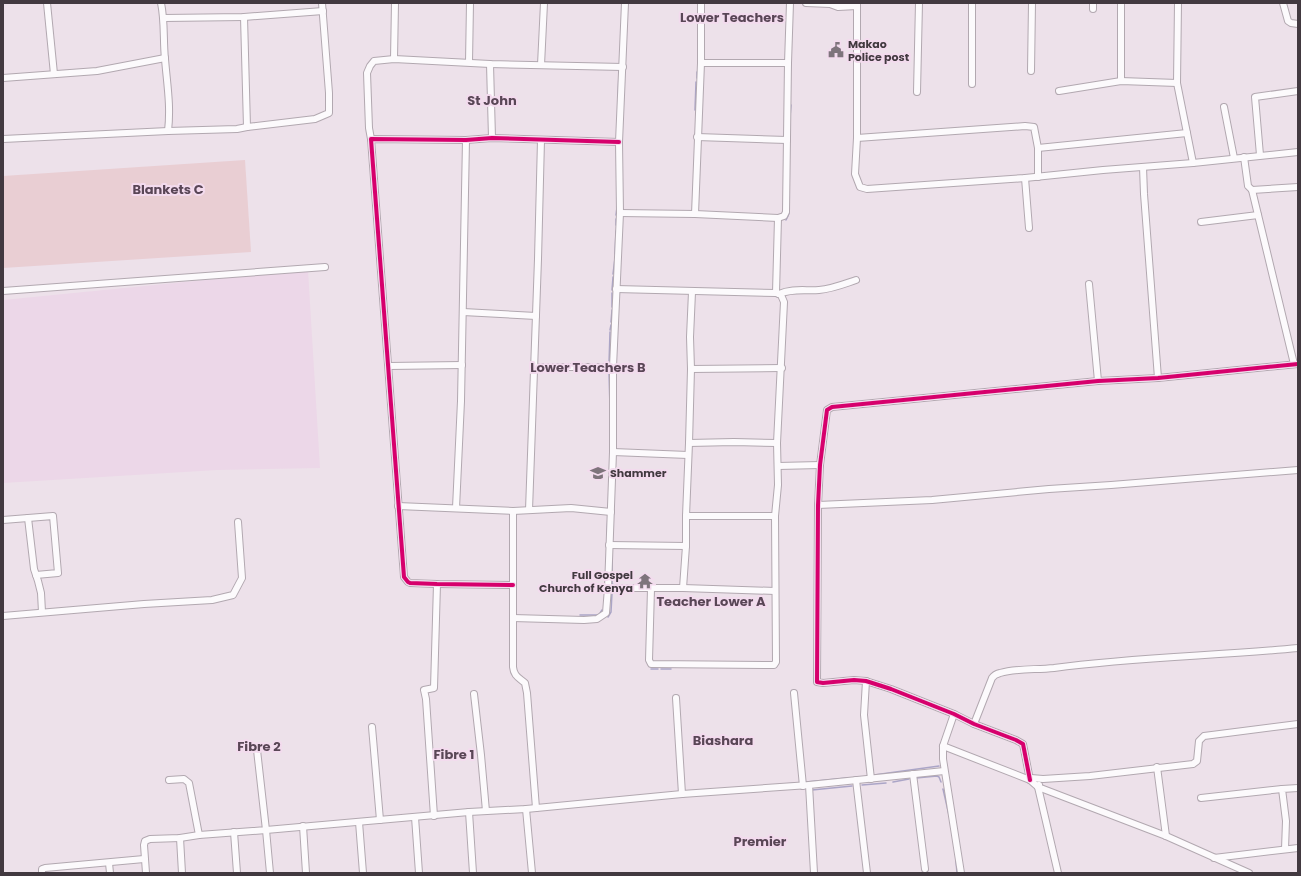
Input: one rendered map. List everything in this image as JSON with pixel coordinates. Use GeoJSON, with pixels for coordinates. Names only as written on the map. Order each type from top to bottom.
{"type":"FeatureCollection","features":[{"type":"Feature","properties":{"kind":"street"},"geometry":{"type":"LineString","coordinates":[[47,3],[54,74]]}},
{"type":"Feature","properties":{"kind":"street"},"geometry":{"type":"LineString","coordinates":[[161,3],[164,18],[164,58],[170,111],[168,131]]}},
{"type":"Feature","properties":{"kind":"street"},"geometry":{"type":"LineString","coordinates":[[3,139],[237,129],[315,119],[329,114],[329,93],[322,3]]}},
{"type":"Feature","properties":{"kind":"street"},"geometry":{"type":"LineString","coordinates":[[394,59],[395,3]]}},
{"type":"Feature","properties":{"kind":"street"},"geometry":{"type":"LineString","coordinates":[[469,62],[470,3]]}},
{"type":"Feature","properties":{"kind":"street"},"geometry":{"type":"LineString","coordinates":[[541,65],[544,3]]}},
{"type":"Feature","properties":{"kind":"street"},"geometry":{"type":"LineString","coordinates":[[513,618],[597,619],[606,614],[613,452],[612,367],[620,213],[619,142],[623,68],[624,3]]}},
{"type":"Feature","properties":{"kind":"street"},"geometry":{"type":"LineString","coordinates":[[695,214],[701,63],[701,3]]}},
{"type":"Feature","properties":{"kind":"street"},"geometry":{"type":"LineString","coordinates":[[620,213],[695,214],[778,218],[784,216],[786,212],[790,3]]}},
{"type":"Feature","properties":{"kind":"street"},"geometry":{"type":"LineString","coordinates":[[806,3],[830,4],[838,7],[857,4],[857,138],[855,174],[860,186],[867,189],[1038,177],[1298,152]]}},
{"type":"Feature","properties":{"kind":"street"},"geometry":{"type":"LineString","coordinates":[[917,92],[919,3]]}},
{"type":"Feature","properties":{"kind":"street"},"geometry":{"type":"LineString","coordinates":[[972,3],[972,84]]}},
{"type":"Feature","properties":{"kind":"street"},"geometry":{"type":"LineString","coordinates":[[1031,71],[1032,3]]}},
{"type":"Feature","properties":{"kind":"street"},"geometry":{"type":"LineString","coordinates":[[1120,3],[1121,81]]}},
{"type":"Feature","properties":{"kind":"street"},"geometry":{"type":"LineString","coordinates":[[1178,3],[1177,83],[1193,163]]}},
{"type":"Feature","properties":{"kind":"street"},"geometry":{"type":"LineString","coordinates":[[1283,3],[1288,21],[1298,24]]}},
{"type":"Feature","properties":{"kind":"street"},"geometry":{"type":"LineString","coordinates":[[164,18],[244,17],[323,11]]}},
{"type":"Feature","properties":{"kind":"street"},"geometry":{"type":"LineString","coordinates":[[244,17],[247,127]]}},
{"type":"Feature","properties":{"kind":"street"},"geometry":{"type":"LineString","coordinates":[[3,78],[97,71],[164,58]]}},
{"type":"Feature","properties":{"kind":"street"},"geometry":{"type":"LineString","coordinates":[[513,584],[437,584],[408,582],[405,580],[402,562],[389,366],[369,128],[367,73],[374,61],[394,59],[490,64],[623,68]]}},
{"type":"Feature","properties":{"kind":"street"},"geometry":{"type":"LineString","coordinates":[[701,63],[788,63]]}},
{"type":"Feature","properties":{"kind":"street"},"geometry":{"type":"LineString","coordinates":[[490,64],[492,138]]}},
{"type":"Feature","properties":{"kind":"street"},"geometry":{"type":"LineString","coordinates":[[1059,91],[1121,81],[1177,83]]}},
{"type":"Feature","properties":{"kind":"street"},"geometry":{"type":"LineString","coordinates":[[1260,155],[1255,97],[1298,91]]}},
{"type":"Feature","properties":{"kind":"street"},"geometry":{"type":"LineString","coordinates":[[1224,107],[1234,158]]}},
{"type":"Feature","properties":{"kind":"street"},"geometry":{"type":"LineString","coordinates":[[857,138],[1025,126],[1034,127],[1038,148],[1038,177]]}},
{"type":"Feature","properties":{"kind":"street"},"geometry":{"type":"LineString","coordinates":[[1038,148],[1187,133]]}},
{"type":"Feature","properties":{"kind":"street"},"geometry":{"type":"LineString","coordinates":[[698,137],[787,140]]}},
{"type":"Feature","properties":{"kind":"street"},"geometry":{"type":"LineString","coordinates":[[371,139],[466,140],[492,138],[619,142]]}},
{"type":"Feature","properties":{"kind":"street"},"geometry":{"type":"LineString","coordinates":[[456,508],[462,365],[466,140]]}},
{"type":"Feature","properties":{"kind":"street"},"geometry":{"type":"LineString","coordinates":[[529,510],[541,140]]}},
{"type":"Feature","properties":{"kind":"street"},"geometry":{"type":"LineString","coordinates":[[1244,157],[1248,186],[1252,190],[1296,364],[1158,378],[1098,381],[829,408],[826,413],[820,465],[818,505],[816,679],[817,682],[823,683],[854,680],[866,681],[891,689],[1016,740],[1023,744],[1031,779],[1038,787],[1166,836],[1249,873]]}},
{"type":"Feature","properties":{"kind":"street"},"geometry":{"type":"LineString","coordinates":[[1143,167],[1158,378]]}},
{"type":"Feature","properties":{"kind":"street"},"geometry":{"type":"LineString","coordinates":[[1024,178],[1029,228]]}},
{"type":"Feature","properties":{"kind":"street"},"geometry":{"type":"LineString","coordinates":[[1252,190],[1298,187]]}},
{"type":"Feature","properties":{"kind":"street"},"geometry":{"type":"LineString","coordinates":[[1201,222],[1258,215]]}},
{"type":"Feature","properties":{"kind":"street"},"geometry":{"type":"LineString","coordinates":[[651,589],[649,660],[651,664],[774,665],[776,662],[775,516],[784,302],[777,294],[778,218]]}},
{"type":"Feature","properties":{"kind":"street"},"geometry":{"type":"LineString","coordinates":[[3,291],[325,267]]}},
{"type":"Feature","properties":{"kind":"street"},"geometry":{"type":"LineString","coordinates":[[616,289],[777,294],[785,291],[820,290],[856,280]]}},
{"type":"Feature","properties":{"kind":"street"},"geometry":{"type":"LineString","coordinates":[[1088,284],[1098,381]]}},
{"type":"Feature","properties":{"kind":"street"},"geometry":{"type":"LineString","coordinates":[[683,588],[686,546],[692,369],[690,336],[692,292]]}},
{"type":"Feature","properties":{"kind":"street"},"geometry":{"type":"LineString","coordinates":[[463,312],[536,316]]}},
{"type":"Feature","properties":{"kind":"street"},"geometry":{"type":"LineString","coordinates":[[389,366],[462,365]]}},
{"type":"Feature","properties":{"kind":"street"},"geometry":{"type":"LineString","coordinates":[[534,367],[612,367]]}},
{"type":"Feature","properties":{"kind":"street"},"geometry":{"type":"LineString","coordinates":[[692,369],[782,368]]}},
{"type":"Feature","properties":{"kind":"street"},"geometry":{"type":"LineString","coordinates":[[689,443],[778,443]]}},
{"type":"Feature","properties":{"kind":"street"},"geometry":{"type":"LineString","coordinates":[[613,452],[688,455]]}},
{"type":"Feature","properties":{"kind":"street"},"geometry":{"type":"LineString","coordinates":[[778,466],[820,465]]}},
{"type":"Feature","properties":{"kind":"street"},"geometry":{"type":"LineString","coordinates":[[818,505],[932,500],[1050,489],[1298,470]]}},
{"type":"Feature","properties":{"kind":"street"},"geometry":{"type":"LineString","coordinates":[[398,506],[513,511],[571,508],[611,512]]}},
{"type":"Feature","properties":{"kind":"street"},"geometry":{"type":"LineString","coordinates":[[513,511],[513,667],[517,678],[525,683],[527,693],[536,808]]}},
{"type":"Feature","properties":{"kind":"street"},"geometry":{"type":"LineString","coordinates":[[3,520],[53,516],[58,573],[36,576]]}},
{"type":"Feature","properties":{"kind":"street"},"geometry":{"type":"LineString","coordinates":[[686,516],[775,516]]}},
{"type":"Feature","properties":{"kind":"street"},"geometry":{"type":"LineString","coordinates":[[28,518],[34,569],[41,593],[42,612]]}},
{"type":"Feature","properties":{"kind":"street"},"geometry":{"type":"LineString","coordinates":[[3,616],[212,600],[233,595],[242,578],[238,522]]}},
{"type":"Feature","properties":{"kind":"street"},"geometry":{"type":"LineString","coordinates":[[609,545],[686,546]]}},
{"type":"Feature","properties":{"kind":"street"},"geometry":{"type":"LineString","coordinates":[[434,816],[426,699],[424,690],[434,688],[437,584]]}},
{"type":"Feature","properties":{"kind":"street"},"geometry":{"type":"LineString","coordinates":[[608,588],[683,588],[775,591]]}},
{"type":"Feature","properties":{"kind":"street"},"geometry":{"type":"LineString","coordinates":[[974,724],[992,678],[998,673],[1082,664],[1298,648]]}},
{"type":"Feature","properties":{"kind":"street"},"geometry":{"type":"LineString","coordinates":[[866,681],[864,715],[871,779]]}},
{"type":"Feature","properties":{"kind":"street"},"geometry":{"type":"LineString","coordinates":[[794,693],[806,785],[814,873]]}},
{"type":"Feature","properties":{"kind":"street"},"geometry":{"type":"LineString","coordinates":[[474,694],[482,755],[486,811]]}},
{"type":"Feature","properties":{"kind":"street"},"geometry":{"type":"LineString","coordinates":[[676,698],[682,794]]}},
{"type":"Feature","properties":{"kind":"street"},"geometry":{"type":"LineString","coordinates":[[954,714],[943,746],[944,771],[961,873]]}},
{"type":"Feature","properties":{"kind":"street"},"geometry":{"type":"LineString","coordinates":[[943,746],[1031,779],[1043,779],[1090,776],[1193,764],[1197,761],[1199,741],[1204,736],[1298,724]]}},
{"type":"Feature","properties":{"kind":"street"},"geometry":{"type":"LineString","coordinates":[[372,727],[380,820]]}},
{"type":"Feature","properties":{"kind":"street"},"geometry":{"type":"LineString","coordinates":[[257,750],[270,873]]}},
{"type":"Feature","properties":{"kind":"street"},"geometry":{"type":"LineString","coordinates":[[1157,767],[1166,836]]}},
{"type":"Feature","properties":{"kind":"street"},"geometry":{"type":"LineString","coordinates":[[146,873],[144,859],[145,841],[150,839],[180,838],[199,835],[415,818],[469,812],[526,809],[682,794],[806,785],[944,771]]}},
{"type":"Feature","properties":{"kind":"street"},"geometry":{"type":"LineString","coordinates":[[913,774],[925,869]]}},
{"type":"Feature","properties":{"kind":"street"},"geometry":{"type":"LineString","coordinates":[[169,780],[184,779],[189,783],[199,835]]}},
{"type":"Feature","properties":{"kind":"street"},"geometry":{"type":"LineString","coordinates":[[1043,779],[1038,787],[1058,873]]}},
{"type":"Feature","properties":{"kind":"street"},"geometry":{"type":"LineString","coordinates":[[856,780],[867,873]]}},
{"type":"Feature","properties":{"kind":"street"},"geometry":{"type":"LineString","coordinates":[[1201,798],[1298,788]]}},
{"type":"Feature","properties":{"kind":"street"},"geometry":{"type":"LineString","coordinates":[[1282,789],[1286,821],[1285,849]]}},
{"type":"Feature","properties":{"kind":"street"},"geometry":{"type":"LineString","coordinates":[[526,809],[532,873]]}},
{"type":"Feature","properties":{"kind":"street"},"geometry":{"type":"LineString","coordinates":[[469,812],[473,873]]}},
{"type":"Feature","properties":{"kind":"street"},"geometry":{"type":"LineString","coordinates":[[415,818],[419,873]]}},
{"type":"Feature","properties":{"kind":"street"},"geometry":{"type":"LineString","coordinates":[[359,822],[363,873]]}},
{"type":"Feature","properties":{"kind":"street"},"geometry":{"type":"LineString","coordinates":[[303,826],[306,873]]}},
{"type":"Feature","properties":{"kind":"street"},"geometry":{"type":"LineString","coordinates":[[234,832],[238,873]]}},
{"type":"Feature","properties":{"kind":"street"},"geometry":{"type":"LineString","coordinates":[[180,838],[182,873]]}},
{"type":"Feature","properties":{"kind":"street"},"geometry":{"type":"LineString","coordinates":[[1213,858],[1298,848]]}},
{"type":"Feature","properties":{"kind":"street"},"geometry":{"type":"LineString","coordinates":[[42,873],[42,869],[45,868],[144,859]]}},
{"type":"Feature","properties":{"kind":"street"},"geometry":{"type":"LineString","coordinates":[[109,863],[110,873]]}},
{"type":"Feature","properties":{"kind":"shaded area"},"geometry":{"type":"Polygon","coordinates":[[[245,160],[251,252],[3,268],[3,176],[245,160]]]}},
{"type":"Feature","properties":{"kind":"shaded area"},"geometry":{"type":"Polygon","coordinates":[[[308,270],[320,468],[217,470],[3,483],[3,300],[308,270]]]}},
{"type":"Feature","properties":{"kind":"waterway"},"geometry":{"type":"LineString","coordinates":[[618,103],[619,71]]}},
{"type":"Feature","properties":{"kind":"waterway"},"geometry":{"type":"LineString","coordinates":[[697,72],[697,78]]}},
{"type":"Feature","properties":{"kind":"waterway"},"geometry":{"type":"LineString","coordinates":[[695,110],[696,82]]}},
{"type":"Feature","properties":{"kind":"waterway"},"geometry":{"type":"LineString","coordinates":[[790,117],[791,105]]}},
{"type":"Feature","properties":{"kind":"waterway"},"geometry":{"type":"LineString","coordinates":[[617,195],[617,204]]}},
{"type":"Feature","properties":{"kind":"waterway"},"geometry":{"type":"LineString","coordinates":[[616,215],[617,207]]}},
{"type":"Feature","properties":{"kind":"waterway"},"geometry":{"type":"LineString","coordinates":[[786,220],[789,213]]}},
{"type":"Feature","properties":{"kind":"waterway"},"geometry":{"type":"LineString","coordinates":[[616,219],[616,225]]}},
{"type":"Feature","properties":{"kind":"waterway"},"geometry":{"type":"LineString","coordinates":[[615,254],[616,231]]}},
{"type":"Feature","properties":{"kind":"waterway"},"geometry":{"type":"LineString","coordinates":[[613,274],[615,258]]}},
{"type":"Feature","properties":{"kind":"waterway"},"geometry":{"type":"LineString","coordinates":[[612,290],[613,277]]}},
{"type":"Feature","properties":{"kind":"waterway"},"geometry":{"type":"LineString","coordinates":[[612,293],[612,307]]}},
{"type":"Feature","properties":{"kind":"waterway"},"geometry":{"type":"LineString","coordinates":[[611,322],[612,310]]}},
{"type":"Feature","properties":{"kind":"waterway"},"geometry":{"type":"LineString","coordinates":[[610,330],[611,325]]}},
{"type":"Feature","properties":{"kind":"waterway"},"geometry":{"type":"LineString","coordinates":[[609,364],[610,332]]}},
{"type":"Feature","properties":{"kind":"waterway"},"geometry":{"type":"LineString","coordinates":[[609,372],[610,408]]}},
{"type":"Feature","properties":{"kind":"waterway"},"geometry":{"type":"LineString","coordinates":[[610,444],[610,449]]}},
{"type":"Feature","properties":{"kind":"waterway"},"geometry":{"type":"LineString","coordinates":[[607,536],[608,514]]}},
{"type":"Feature","properties":{"kind":"waterway"},"geometry":{"type":"LineString","coordinates":[[612,552],[612,584],[614,585]]}},
{"type":"Feature","properties":{"kind":"waterway"},"geometry":{"type":"LineString","coordinates":[[608,617],[611,612],[612,593]]}},
{"type":"Feature","properties":{"kind":"waterway"},"geometry":{"type":"LineString","coordinates":[[580,615],[599,615],[602,610]]}},
{"type":"Feature","properties":{"kind":"waterway"},"geometry":{"type":"LineString","coordinates":[[651,669],[658,669]]}},
{"type":"Feature","properties":{"kind":"waterway"},"geometry":{"type":"LineString","coordinates":[[661,669],[671,669]]}},
{"type":"Feature","properties":{"kind":"waterway"},"geometry":{"type":"LineString","coordinates":[[874,775],[939,766]]}},
{"type":"Feature","properties":{"kind":"waterway"},"geometry":{"type":"LineString","coordinates":[[916,778],[937,776],[941,782]]}},
{"type":"Feature","properties":{"kind":"waterway"},"geometry":{"type":"LineString","coordinates":[[806,782],[847,778]]}},
{"type":"Feature","properties":{"kind":"waterway"},"geometry":{"type":"LineString","coordinates":[[893,782],[909,779]]}},
{"type":"Feature","properties":{"kind":"waterway"},"geometry":{"type":"LineString","coordinates":[[783,784],[800,783]]}},
{"type":"Feature","properties":{"kind":"waterway"},"geometry":{"type":"LineString","coordinates":[[862,785],[886,783]]}},
{"type":"Feature","properties":{"kind":"waterway"},"geometry":{"type":"LineString","coordinates":[[812,790],[852,786]]}},
{"type":"Feature","properties":{"kind":"waterway"},"geometry":{"type":"LineString","coordinates":[[943,789],[949,815]]}},
{"type":"Feature","properties":{"kind":"waterway"},"geometry":{"type":"LineString","coordinates":[[956,861],[957,873]]}},
{"type":"Feature","properties":{"kind":"cycle path"},"geometry":{"type":"LineString","coordinates":[[513,585],[410,583],[404,577],[371,139],[466,140],[492,138],[619,142]]}},
{"type":"Feature","properties":{"kind":"cycle path"},"geometry":{"type":"LineString","coordinates":[[1030,780],[1023,744],[1016,740],[891,689],[866,681],[854,680],[823,683],[817,682],[818,505],[820,465],[827,410],[832,407],[1098,381],[1158,378],[1298,364]]}},
{"type":"Feature","properties":{"kind":"place","name":"Makao Police post"},"geometry":{"type":"Point","coordinates":[836,50]}},
{"type":"Feature","properties":{"kind":"place","name":"Shammer"},"geometry":{"type":"Point","coordinates":[598,473]}},
{"type":"Feature","properties":{"kind":"place","name":"Full Gospel Church of Kenya"},"geometry":{"type":"Point","coordinates":[645,581]}},
{"type":"Feature","properties":{"kind":"district","name":"Lower Teachers"},"geometry":{"type":"Point","coordinates":[732,17]}},
{"type":"Feature","properties":{"kind":"district","name":"St John"},"geometry":{"type":"Point","coordinates":[492,100]}},
{"type":"Feature","properties":{"kind":"district","name":"Blankets C"},"geometry":{"type":"Point","coordinates":[168,189]}},
{"type":"Feature","properties":{"kind":"district","name":"Lower Teachers B"},"geometry":{"type":"Point","coordinates":[588,367]}},
{"type":"Feature","properties":{"kind":"district","name":"Teacher Lower A"},"geometry":{"type":"Point","coordinates":[711,601]}},
{"type":"Feature","properties":{"kind":"district","name":"Biashara"},"geometry":{"type":"Point","coordinates":[723,740]}},
{"type":"Feature","properties":{"kind":"district","name":"Fibre 2"},"geometry":{"type":"Point","coordinates":[259,746]}},
{"type":"Feature","properties":{"kind":"district","name":"Fibre 1"},"geometry":{"type":"Point","coordinates":[454,754]}},
{"type":"Feature","properties":{"kind":"district","name":"Premier"},"geometry":{"type":"Point","coordinates":[760,841]}}]}
